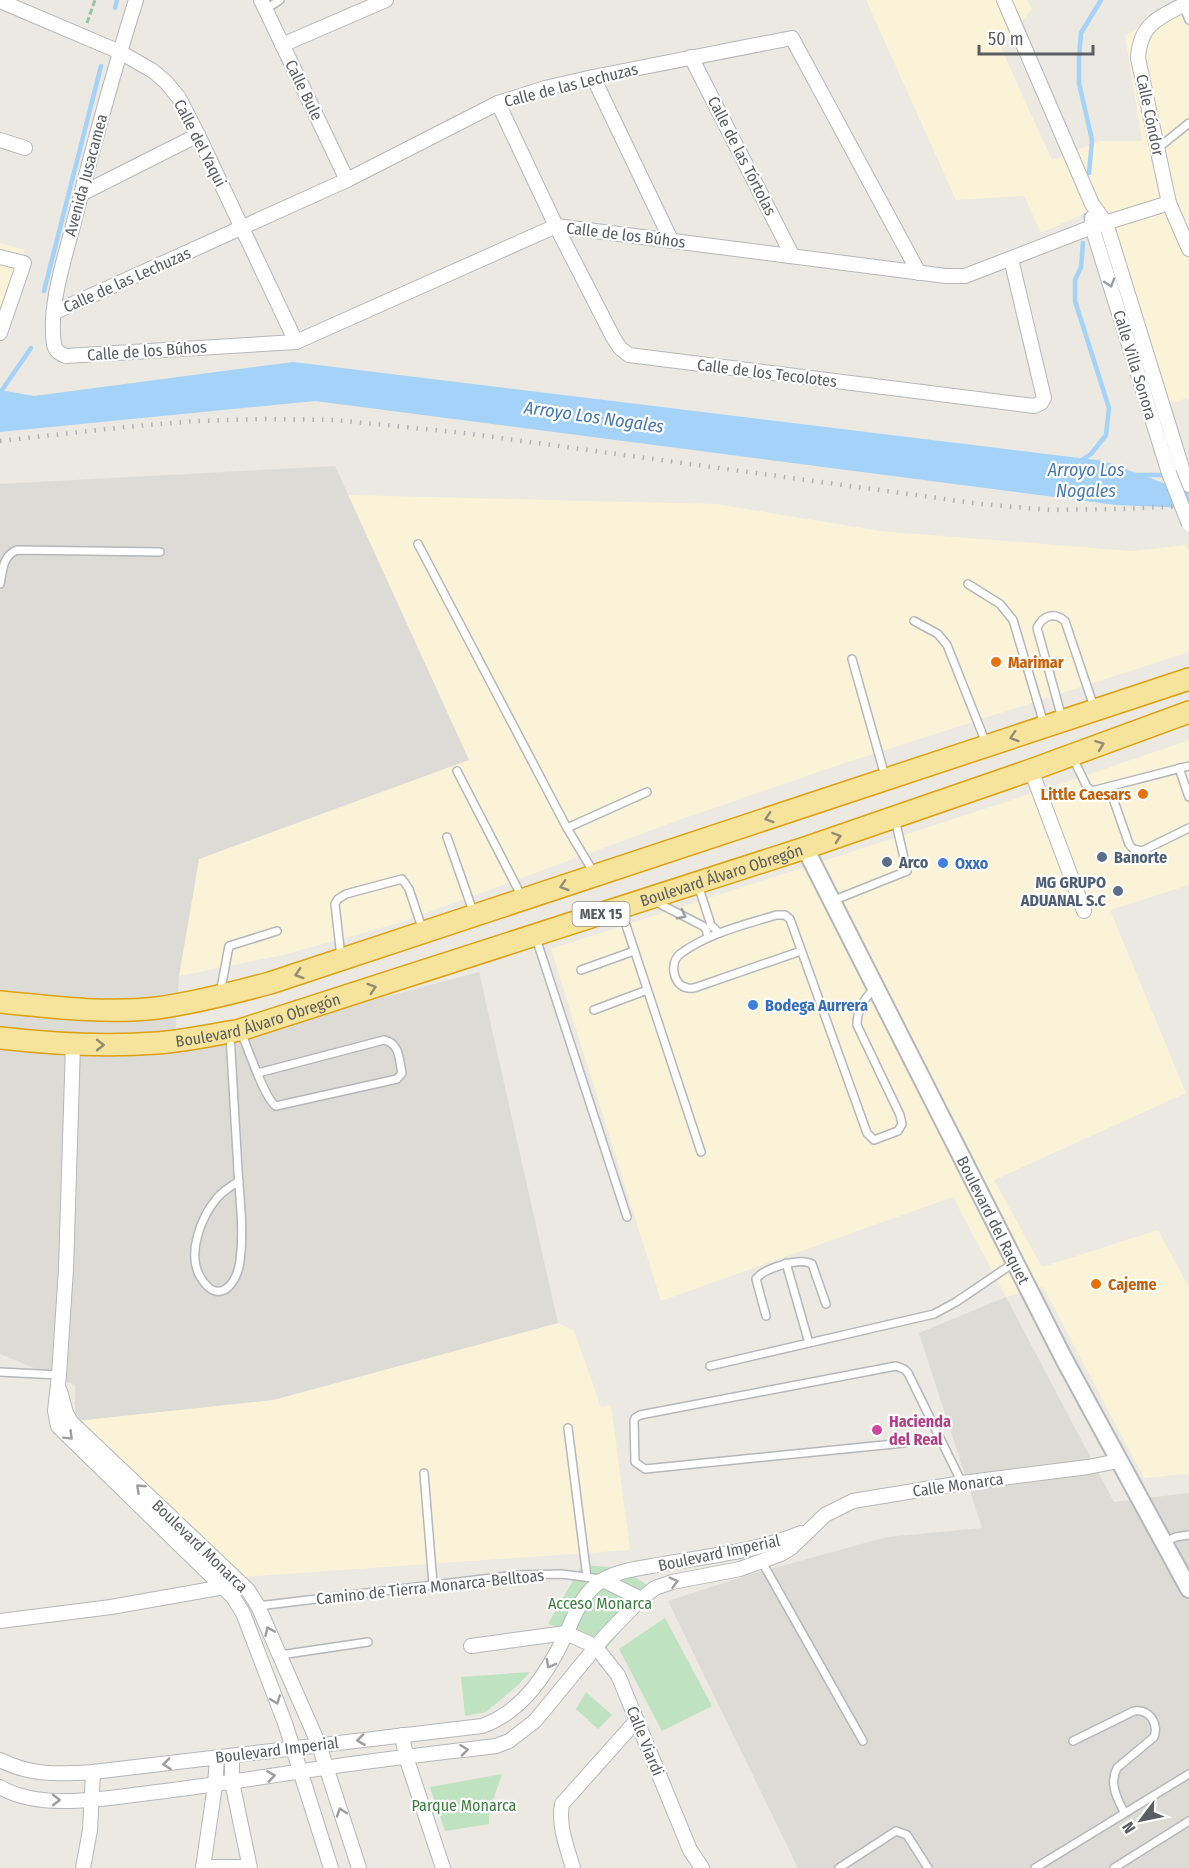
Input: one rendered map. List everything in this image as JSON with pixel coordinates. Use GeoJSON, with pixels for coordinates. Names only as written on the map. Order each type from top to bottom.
{"type":"FeatureCollection","features":[{"type":"Feature","properties":{"kind":"highway","name":"Boulevard Álvaro Obregón"},"geometry":{"type":"LineString","coordinates":[[0,1002],[110,1010],[156,1008],[270,983],[1189,679]]}},
{"type":"Feature","properties":{"kind":"highway","name":"Boulevard Álvaro Obregón"},"geometry":{"type":"LineString","coordinates":[[0,1038],[73,1045],[158,1043],[235,1031],[804,848],[1031,770],[1189,712]]}},
{"type":"Feature","properties":{"kind":"street","name":"Avenida Jusacamea"},"geometry":{"type":"LineString","coordinates":[[58,352],[54,344],[54,312],[59,280],[136,0]]}},
{"type":"Feature","properties":{"kind":"street"},"geometry":{"type":"LineString","coordinates":[[282,45],[386,0]]}},
{"type":"Feature","properties":{"kind":"street","name":"Calle Villa Sonora"},"geometry":{"type":"LineString","coordinates":[[1004,0],[1092,204],[1106,223],[1189,524]]}},
{"type":"Feature","properties":{"kind":"street","name":"Calle del Yaqui"},"geometry":{"type":"LineString","coordinates":[[0,1],[120,52],[147,67],[166,82],[179,98],[198,135],[296,342]]}},
{"type":"Feature","properties":{"kind":"street","name":"Calle Cóndor"},"geometry":{"type":"LineString","coordinates":[[1186,3],[1147,27],[1139,45],[1140,73],[1169,203],[1189,249]]}},
{"type":"Feature","properties":{"kind":"street","name":"Calle Bule"},"geometry":{"type":"LineString","coordinates":[[263,5],[347,180]]}},
{"type":"Feature","properties":{"kind":"street","name":"Calle de las Lechuzas"},"geometry":{"type":"LineString","coordinates":[[54,312],[347,180],[498,102],[592,77],[792,38],[919,273]]}},
{"type":"Feature","properties":{"kind":"street","name":"Calle de las Tórtolas"},"geometry":{"type":"LineString","coordinates":[[691,57],[792,255]]}},
{"type":"Feature","properties":{"kind":"street"},"geometry":{"type":"LineString","coordinates":[[592,77],[671,240]]}},
{"type":"Feature","properties":{"kind":"street","name":"Calle de los Tecolotes"},"geometry":{"type":"LineString","coordinates":[[498,102],[556,226],[613,337],[624,353],[630,355],[1034,406],[1044,399],[1011,259]]}},
{"type":"Feature","properties":{"kind":"street"},"geometry":{"type":"LineString","coordinates":[[81,194],[198,135]]}},
{"type":"Feature","properties":{"kind":"street"},"geometry":{"type":"LineString","coordinates":[[0,140],[25,148]]}},
{"type":"Feature","properties":{"kind":"street","name":"Calle de los Búhos"},"geometry":{"type":"LineString","coordinates":[[58,352],[66,356],[296,342],[556,226],[919,273],[965,276],[1092,227],[1169,203]]}},
{"type":"Feature","properties":{"kind":"street","name":"Calle Villa Sonora"},"geometry":{"type":"LineString","coordinates":[[1092,204],[1092,227],[1176,471],[1189,485]]}},
{"type":"Feature","properties":{"kind":"street"},"geometry":{"type":"LineString","coordinates":[[0,257],[24,263],[0,333]]}},
{"type":"Feature","properties":{"kind":"street"},"geometry":{"type":"LineString","coordinates":[[1031,770],[1084,911]]}},
{"type":"Feature","properties":{"kind":"street","name":"Boulevard del Raquet"},"geometry":{"type":"LineString","coordinates":[[804,848],[1118,1461],[1189,1589]]}},
{"type":"Feature","properties":{"kind":"street","name":"Boulevard Monarca"},"geometry":{"type":"LineString","coordinates":[[73,1045],[66,1269],[55,1411],[58,1426],[224,1587],[243,1613],[285,1723],[331,1868]]}},
{"type":"Feature","properties":{"kind":"street","name":"Boulevard Monarca"},"geometry":{"type":"LineString","coordinates":[[59,1379],[66,1413],[71,1422],[248,1590],[258,1606],[319,1745],[359,1868]]}},
{"type":"Feature","properties":{"kind":"street","name":"Calle Monarca"},"geometry":{"type":"LineString","coordinates":[[806,1531],[825,1515],[853,1501],[1118,1461]]}},
{"type":"Feature","properties":{"kind":"street","name":"Boulevard Imperial"},"geometry":{"type":"LineString","coordinates":[[0,1787],[27,1798],[92,1800],[496,1746],[509,1741],[535,1721],[595,1646],[641,1599],[656,1588],[672,1582],[762,1562],[791,1548],[806,1531]]}},
{"type":"Feature","properties":{"kind":"street","name":"Boulevard Imperial"},"geometry":{"type":"LineString","coordinates":[[0,1760],[19,1769],[45,1774],[93,1772],[482,1726],[505,1716],[539,1682],[577,1608],[586,1594],[603,1580],[636,1569],[766,1545],[806,1531]]}},
{"type":"Feature","properties":{"kind":"street"},"geometry":{"type":"LineString","coordinates":[[603,1580],[641,1599]]}},
{"type":"Feature","properties":{"kind":"street"},"geometry":{"type":"LineString","coordinates":[[0,1621],[120,1605],[224,1587]]}},
{"type":"Feature","properties":{"kind":"street"},"geometry":{"type":"LineString","coordinates":[[471,1646],[566,1633]]}},
{"type":"Feature","properties":{"kind":"street","name":"Calle Viardi"},"geometry":{"type":"LineString","coordinates":[[566,1633],[595,1646],[618,1675],[690,1850],[702,1868]]}},
{"type":"Feature","properties":{"kind":"street"},"geometry":{"type":"LineString","coordinates":[[573,1868],[560,1816],[562,1804],[637,1720]]}},
{"type":"Feature","properties":{"kind":"street"},"geometry":{"type":"LineString","coordinates":[[402,1735],[406,1757],[443,1868]]}},
{"type":"Feature","properties":{"kind":"street"},"geometry":{"type":"LineString","coordinates":[[217,1758],[203,1868],[249,1867],[232,1782],[232,1757]]}},
{"type":"Feature","properties":{"kind":"street"},"geometry":{"type":"LineString","coordinates":[[83,1868],[90,1830],[93,1772]]}},
{"type":"Feature","properties":{"kind":"lane"},"geometry":{"type":"LineString","coordinates":[[263,5],[280,0]]}},
{"type":"Feature","properties":{"kind":"lane"},"geometry":{"type":"LineString","coordinates":[[1186,3],[1189,20]]}},
{"type":"Feature","properties":{"kind":"lane"},"geometry":{"type":"LineString","coordinates":[[1157,148],[1189,123]]}},
{"type":"Feature","properties":{"kind":"lane"},"geometry":{"type":"LineString","coordinates":[[418,544],[567,828],[596,875]]}},
{"type":"Feature","properties":{"kind":"lane"},"geometry":{"type":"LineString","coordinates":[[0,584],[5,559],[17,550],[160,552]]}},
{"type":"Feature","properties":{"kind":"lane"},"geometry":{"type":"LineString","coordinates":[[968,584],[1007,611],[1054,723]]}},
{"type":"Feature","properties":{"kind":"lane"},"geometry":{"type":"LineString","coordinates":[[1054,723],[1037,628],[1045,617],[1059,616],[1065,621],[1095,710]]}},
{"type":"Feature","properties":{"kind":"lane"},"geometry":{"type":"LineString","coordinates":[[914,621],[938,634],[947,645],[986,746]]}},
{"type":"Feature","properties":{"kind":"lane"},"geometry":{"type":"LineString","coordinates":[[852,659],[886,779]]}},
{"type":"Feature","properties":{"kind":"lane"},"geometry":{"type":"LineString","coordinates":[[1072,755],[1089,789],[1094,791],[1189,766]]}},
{"type":"Feature","properties":{"kind":"lane"},"geometry":{"type":"LineString","coordinates":[[1179,768],[1189,797]]}},
{"type":"Feature","properties":{"kind":"lane"},"geometry":{"type":"LineString","coordinates":[[457,771],[523,899]]}},
{"type":"Feature","properties":{"kind":"lane"},"geometry":{"type":"LineString","coordinates":[[1109,787],[1129,844],[1133,849],[1142,851],[1189,828]]}},
{"type":"Feature","properties":{"kind":"lane"},"geometry":{"type":"LineString","coordinates":[[567,828],[647,792]]}},
{"type":"Feature","properties":{"kind":"lane"},"geometry":{"type":"LineString","coordinates":[[832,901],[907,871],[895,817]]}},
{"type":"Feature","properties":{"kind":"lane"},"geometry":{"type":"LineString","coordinates":[[447,837],[475,915]]}},
{"type":"Feature","properties":{"kind":"lane"},"geometry":{"type":"LineString","coordinates":[[341,960],[335,904],[346,894],[402,879],[410,889],[424,932]]}},
{"type":"Feature","properties":{"kind":"lane"},"geometry":{"type":"LineString","coordinates":[[697,883],[708,919],[719,933]]}},
{"type":"Feature","properties":{"kind":"lane"},"geometry":{"type":"LineString","coordinates":[[650,898],[703,926],[708,937]]}},
{"type":"Feature","properties":{"kind":"lane"},"geometry":{"type":"LineString","coordinates":[[620,908],[700,1152]]}},
{"type":"Feature","properties":{"kind":"lane"},"geometry":{"type":"LineString","coordinates":[[801,951],[697,987],[687,988],[679,984],[673,965],[677,957],[708,937],[776,915],[785,915],[790,919],[867,1134],[874,1140],[898,1131],[902,1124],[900,1115],[857,1025],[857,1012],[875,987]]}},
{"type":"Feature","properties":{"kind":"lane"},"geometry":{"type":"LineString","coordinates":[[219,996],[229,946],[277,931]]}},
{"type":"Feature","properties":{"kind":"lane"},"geometry":{"type":"LineString","coordinates":[[535,936],[627,1217]]}},
{"type":"Feature","properties":{"kind":"lane"},"geometry":{"type":"LineString","coordinates":[[581,970],[634,951]]}},
{"type":"Feature","properties":{"kind":"lane"},"geometry":{"type":"LineString","coordinates":[[594,1010],[647,990]]}},
{"type":"Feature","properties":{"kind":"lane"},"geometry":{"type":"LineString","coordinates":[[235,1031],[258,1073],[269,1100],[276,1106],[397,1079],[402,1073],[396,1047],[387,1040],[258,1073]]}},
{"type":"Feature","properties":{"kind":"lane"},"geometry":{"type":"LineString","coordinates":[[235,1031],[239,1181],[243,1231],[239,1271],[229,1288],[220,1292],[209,1289],[200,1277],[196,1263],[196,1246],[207,1213],[223,1192],[239,1181]]}},
{"type":"Feature","properties":{"kind":"lane"},"geometry":{"type":"LineString","coordinates":[[766,1316],[756,1279],[760,1274],[786,1263],[807,1261],[812,1264],[826,1304]]}},
{"type":"Feature","properties":{"kind":"lane"},"geometry":{"type":"LineString","coordinates":[[710,1366],[934,1314],[1015,1262]]}},
{"type":"Feature","properties":{"kind":"lane"},"geometry":{"type":"LineString","coordinates":[[786,1263],[809,1343]]}},
{"type":"Feature","properties":{"kind":"lane"},"geometry":{"type":"LineString","coordinates":[[904,1443],[645,1469],[638,1465],[634,1457],[634,1419],[640,1415],[896,1366],[908,1373],[962,1483]]}},
{"type":"Feature","properties":{"kind":"lane"},"geometry":{"type":"LineString","coordinates":[[0,1372],[59,1379]]}},
{"type":"Feature","properties":{"kind":"lane"},"geometry":{"type":"LineString","coordinates":[[568,1428],[586,1577]]}},
{"type":"Feature","properties":{"kind":"lane"},"geometry":{"type":"LineString","coordinates":[[424,1473],[433,1584]]}},
{"type":"Feature","properties":{"kind":"lane"},"geometry":{"type":"LineString","coordinates":[[1164,1542],[1189,1535]]}},
{"type":"Feature","properties":{"kind":"lane"},"geometry":{"type":"LineString","coordinates":[[762,1562],[863,1741]]}},
{"type":"Feature","properties":{"kind":"lane","name":"Camino de Tierra Monarca-Belltoas"},"geometry":{"type":"LineString","coordinates":[[258,1606],[433,1584],[547,1574],[603,1580]]}},
{"type":"Feature","properties":{"kind":"lane"},"geometry":{"type":"LineString","coordinates":[[280,1654],[368,1642]]}},
{"type":"Feature","properties":{"kind":"lane"},"geometry":{"type":"LineString","coordinates":[[1073,1741],[1134,1711],[1141,1710],[1148,1713],[1156,1731],[1154,1737],[1118,1768],[1114,1775],[1115,1791],[1124,1812]]}},
{"type":"Feature","properties":{"kind":"lane"},"geometry":{"type":"LineString","coordinates":[[1035,1868],[1189,1773]]}},
{"type":"Feature","properties":{"kind":"lane"},"geometry":{"type":"LineString","coordinates":[[1114,1868],[1189,1821]]}},
{"type":"Feature","properties":{"kind":"lane"},"geometry":{"type":"LineString","coordinates":[[839,1868],[896,1832],[907,1835],[928,1868]]}},
{"type":"Feature","properties":{"kind":"path"},"geometry":{"type":"LineString","coordinates":[[83,36],[95,0]]}},
{"type":"Feature","properties":{"kind":"shaded area"},"geometry":{"type":"Polygon","coordinates":[[[866,0],[1027,0],[1032,9],[1001,48],[1052,160],[1100,141],[1142,141],[1125,36],[1180,0],[1189,0],[1189,208],[1187,209],[1189,213],[1189,398],[1168,403],[1101,206],[1041,233],[1024,196],[956,200],[866,0]]]}},
{"type":"Feature","properties":{"kind":"shaded area"},"geometry":{"type":"Polygon","coordinates":[[[0,243],[25,250],[0,319],[0,243]]]}},
{"type":"Feature","properties":{"kind":"shaded area"},"geometry":{"type":"Polygon","coordinates":[[[335,466],[469,760],[199,859],[179,976],[174,1053],[479,972],[558,1323],[273,1400],[75,1421],[75,1385],[0,1354],[0,484],[335,466]]]}},
{"type":"Feature","properties":{"kind":"shaded area"},"geometry":{"type":"Polygon","coordinates":[[[348,495],[717,504],[880,531],[1132,551],[1186,545],[1189,554],[1189,652],[833,767],[679,820],[399,923],[283,955],[179,976],[199,859],[468,759],[348,495]]]}},
{"type":"Feature","properties":{"kind":"shaded area"},"geometry":{"type":"Polygon","coordinates":[[[1189,740],[1189,885],[1110,910],[1186,1093],[994,1180],[1042,1267],[1158,1230],[1189,1288],[1189,1474],[1144,1478],[1043,1287],[1006,1297],[953,1197],[661,1301],[551,949],[1055,786],[1189,740]]]}},
{"type":"Feature","properties":{"kind":"shaded area"},"geometry":{"type":"Polygon","coordinates":[[[1006,1297],[1114,1502],[1189,1493],[1189,1868],[798,1868],[668,1601],[752,1574],[887,1537],[982,1528],[919,1333],[1006,1297]]]}},
{"type":"Feature","properties":{"kind":"shaded area"},"geometry":{"type":"Polygon","coordinates":[[[558,1323],[574,1331],[601,1407],[611,1405],[630,1550],[243,1577],[75,1421],[273,1400],[558,1323]]]}},
{"type":"Feature","properties":{"kind":"green space","name":"Acceso Monarca"},"geometry":{"type":"Polygon","coordinates":[[[582,1565],[622,1568],[654,1590],[601,1655],[566,1629],[548,1624],[582,1565]]]}},
{"type":"Feature","properties":{"kind":"green space"},"geometry":{"type":"Polygon","coordinates":[[[665,1618],[712,1706],[662,1731],[619,1649],[665,1618]]]}},
{"type":"Feature","properties":{"kind":"green space"},"geometry":{"type":"Polygon","coordinates":[[[530,1672],[486,1712],[465,1716],[461,1677],[530,1672]]]}},
{"type":"Feature","properties":{"kind":"green space"},"geometry":{"type":"Polygon","coordinates":[[[586,1692],[612,1715],[598,1729],[576,1709],[586,1692]]]}},
{"type":"Feature","properties":{"kind":"green space","name":"Parque Monarca"},"geometry":{"type":"Polygon","coordinates":[[[502,1774],[489,1812],[489,1824],[445,1831],[430,1787],[502,1774]]]}},
{"type":"Feature","properties":{"kind":"water","name":"Arroyo Los Nogales"},"geometry":{"type":"Polygon","coordinates":[[[293,362],[1104,461],[1189,491],[1189,508],[1116,505],[315,401],[0,432],[0,390],[34,396],[293,362]]]}},
{"type":"Feature","properties":{"kind":"waterway"},"geometry":{"type":"LineString","coordinates":[[115,8],[117,0]]}},
{"type":"Feature","properties":{"kind":"waterway"},"geometry":{"type":"LineString","coordinates":[[1089,173],[1092,140],[1079,83],[1079,57],[1081,33],[1101,0]]}},
{"type":"Feature","properties":{"kind":"waterway"},"geometry":{"type":"LineString","coordinates":[[44,291],[101,66]]}},
{"type":"Feature","properties":{"kind":"waterway"},"geometry":{"type":"LineString","coordinates":[[1079,462],[1091,454],[1106,435],[1109,408],[1075,301],[1075,280],[1081,267],[1083,243]]}},
{"type":"Feature","properties":{"kind":"waterway"},"geometry":{"type":"LineString","coordinates":[[0,393],[31,348]]}},
{"type":"Feature","properties":{"kind":"waterway","name":"Arroyo Los Nogales"},"geometry":{"type":"LineString","coordinates":[[1135,475],[1183,475]]}},
{"type":"Feature","properties":{"kind":"railway"},"geometry":{"type":"LineString","coordinates":[[0,441],[196,421],[335,420],[464,433],[981,504],[1050,510],[1189,506]]}},
{"type":"Feature","properties":{"kind":"place","name":"Marimar"},"geometry":{"type":"Point","coordinates":[996,662]}},
{"type":"Feature","properties":{"kind":"place","name":"Little Caesars"},"geometry":{"type":"Point","coordinates":[1143,794]}},
{"type":"Feature","properties":{"kind":"place","name":"Banorte"},"geometry":{"type":"Point","coordinates":[1102,857]}},
{"type":"Feature","properties":{"kind":"place","name":"Arco"},"geometry":{"type":"Point","coordinates":[887,862]}},
{"type":"Feature","properties":{"kind":"place","name":"Oxxo"},"geometry":{"type":"Point","coordinates":[943,863]}},
{"type":"Feature","properties":{"kind":"place","name":"MG GRUPO ADUANAL S.C"},"geometry":{"type":"Point","coordinates":[1118,891]}},
{"type":"Feature","properties":{"kind":"place","name":"Bodega Aurrera"},"geometry":{"type":"Point","coordinates":[753,1005]}},
{"type":"Feature","properties":{"kind":"place","name":"Cajeme"},"geometry":{"type":"Point","coordinates":[1096,1284]}},
{"type":"Feature","properties":{"kind":"place","name":"Hacienda del Real"},"geometry":{"type":"Point","coordinates":[877,1430]}}]}
